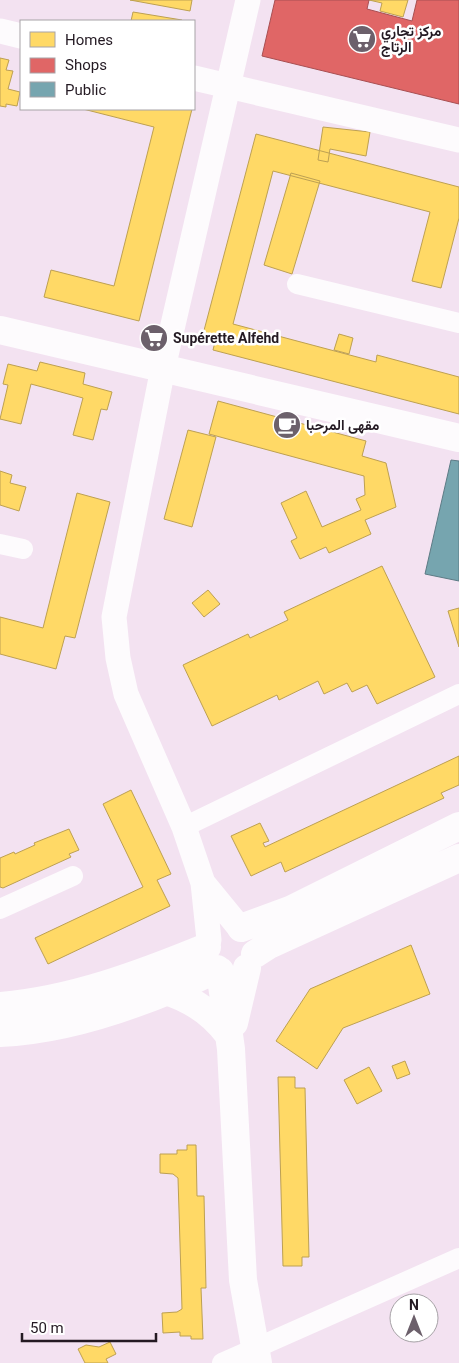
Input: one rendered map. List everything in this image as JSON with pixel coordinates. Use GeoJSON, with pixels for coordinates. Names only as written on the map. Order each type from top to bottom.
{"type":"FeatureCollection","features":[{"type":"Feature","properties":{"kind":"main road"},"geometry":{"type":"LineString","coordinates":[[0,330],[459,438]]}},
{"type":"Feature","properties":{"kind":"main road"},"geometry":{"type":"LineString","coordinates":[[256,1356],[244,1280],[230,1041],[213,957],[219,929],[226,926],[240,927],[290,910],[459,826]]}},
{"type":"Feature","properties":{"kind":"main road"},"geometry":{"type":"LineString","coordinates":[[213,957],[232,974],[269,945],[459,858]]}},
{"type":"Feature","properties":{"kind":"main road"},"geometry":{"type":"LineString","coordinates":[[230,1041],[237,1008],[251,961],[252,938],[240,927]]}},
{"type":"Feature","properties":{"kind":"main road"},"geometry":{"type":"LineString","coordinates":[[0,1033],[78,1022],[166,991],[213,957]]}},
{"type":"Feature","properties":{"kind":"main road"},"geometry":{"type":"LineString","coordinates":[[0,1006],[74,993],[146,970],[213,957]]}},
{"type":"Feature","properties":{"kind":"main road"},"geometry":{"type":"LineString","coordinates":[[166,991],[201,1007],[230,1041]]}},
{"type":"Feature","properties":{"kind":"street"},"geometry":{"type":"LineString","coordinates":[[213,957],[203,883],[184,827],[126,694],[118,658],[114,616],[163,368],[248,0]]}},
{"type":"Feature","properties":{"kind":"street"},"geometry":{"type":"LineString","coordinates":[[0,31],[20,36]]}},
{"type":"Feature","properties":{"kind":"street"},"geometry":{"type":"LineString","coordinates":[[195,78],[459,140]]}},
{"type":"Feature","properties":{"kind":"street"},"geometry":{"type":"LineString","coordinates":[[298,284],[459,323]]}},
{"type":"Feature","properties":{"kind":"street"},"geometry":{"type":"LineString","coordinates":[[0,544],[23,549]]}},
{"type":"Feature","properties":{"kind":"street"},"geometry":{"type":"LineString","coordinates":[[184,827],[459,694]]}},
{"type":"Feature","properties":{"kind":"street"},"geometry":{"type":"LineString","coordinates":[[0,909],[73,876]]}},
{"type":"Feature","properties":{"kind":"street"},"geometry":{"type":"LineString","coordinates":[[203,883],[240,927]]}},
{"type":"Feature","properties":{"kind":"street"},"geometry":{"type":"LineString","coordinates":[[222,1363],[256,1356],[459,1258]]}},
{"type":"Feature","properties":{"kind":"building: Homes"},"geometry":{"type":"Polygon","coordinates":[[[130,0],[192,0],[190,11],[130,0]]]}},
{"type":"Feature","properties":{"kind":"building: Homes"},"geometry":{"type":"Polygon","coordinates":[[[369,0],[408,0],[403,17],[380,11],[382,3],[369,0]]]}},
{"type":"Feature","properties":{"kind":"building: Homes"},"geometry":{"type":"Polygon","coordinates":[[[133,12],[182,20],[131,20],[133,12]]]}},
{"type":"Feature","properties":{"kind":"building: Homes"},"geometry":{"type":"Polygon","coordinates":[[[0,58],[9,60],[6,70],[13,71],[8,89],[20,92],[17,106],[6,104],[6,107],[0,106],[0,58]]]}},
{"type":"Feature","properties":{"kind":"building: Homes"},"geometry":{"type":"Polygon","coordinates":[[[87,110],[192,110],[139,321],[44,297],[51,270],[114,286],[154,127],[87,110]]]}},
{"type":"Feature","properties":{"kind":"building: Homes"},"geometry":{"type":"Polygon","coordinates":[[[323,127],[370,132],[366,156],[330,149],[328,162],[318,160],[323,127]]]}},
{"type":"Feature","properties":{"kind":"building: Homes"},"geometry":{"type":"Polygon","coordinates":[[[256,134],[459,187],[459,218],[441,288],[412,281],[430,212],[273,171],[233,324],[376,362],[377,355],[459,377],[459,414],[213,350],[215,342],[202,338],[256,134]]]}},
{"type":"Feature","properties":{"kind":"building: Homes"},"geometry":{"type":"Polygon","coordinates":[[[291,173],[320,181],[292,274],[264,265],[291,173]]]}},
{"type":"Feature","properties":{"kind":"building: Homes"},"geometry":{"type":"Polygon","coordinates":[[[339,334],[353,338],[349,354],[334,350],[339,334]]]}},
{"type":"Feature","properties":{"kind":"building: Homes"},"geometry":{"type":"Polygon","coordinates":[[[40,362],[85,373],[83,384],[112,392],[107,410],[101,409],[93,440],[73,435],[83,398],[31,384],[21,424],[0,419],[8,385],[3,384],[8,364],[37,371],[40,362]]]}},
{"type":"Feature","properties":{"kind":"building: Homes"},"geometry":{"type":"Polygon","coordinates":[[[218,401],[366,441],[362,456],[386,463],[396,507],[365,520],[371,534],[329,553],[326,547],[300,559],[291,541],[297,538],[281,503],[306,491],[322,527],[361,510],[356,499],[365,495],[364,476],[209,434],[218,401]]]}},
{"type":"Feature","properties":{"kind":"building: Homes"},"geometry":{"type":"Polygon","coordinates":[[[188,430],[216,437],[192,527],[164,519],[188,430]]]}},
{"type":"Feature","properties":{"kind":"building: Homes"},"geometry":{"type":"Polygon","coordinates":[[[0,471],[12,475],[10,483],[26,487],[19,511],[0,505],[0,471]]]}},
{"type":"Feature","properties":{"kind":"building: Homes"},"geometry":{"type":"Polygon","coordinates":[[[77,493],[110,502],[75,638],[65,636],[56,669],[0,654],[0,617],[43,628],[77,493]]]}},
{"type":"Feature","properties":{"kind":"building: Homes"},"geometry":{"type":"Polygon","coordinates":[[[382,566],[435,677],[377,704],[367,685],[352,692],[347,683],[324,694],[318,681],[279,700],[277,695],[212,726],[183,665],[248,634],[250,638],[288,620],[284,612],[382,566]]]}},
{"type":"Feature","properties":{"kind":"building: Homes"},"geometry":{"type":"Polygon","coordinates":[[[208,590],[220,604],[204,617],[192,603],[208,590]]]}},
{"type":"Feature","properties":{"kind":"building: Homes"},"geometry":{"type":"Polygon","coordinates":[[[459,608],[459,647],[448,611],[459,608]]]}},
{"type":"Feature","properties":{"kind":"building: Homes"},"geometry":{"type":"Polygon","coordinates":[[[459,756],[459,785],[441,793],[444,798],[285,872],[281,862],[251,876],[231,836],[260,823],[269,841],[263,843],[265,847],[459,756]]]}},
{"type":"Feature","properties":{"kind":"building: Homes"},"geometry":{"type":"Polygon","coordinates":[[[131,790],[171,874],[157,880],[170,906],[48,964],[35,938],[143,887],[103,804],[131,790]]]}},
{"type":"Feature","properties":{"kind":"building: Homes"},"geometry":{"type":"Polygon","coordinates":[[[69,829],[79,850],[69,854],[71,857],[3,888],[0,887],[0,858],[14,852],[15,854],[35,845],[34,843],[69,829]]]}},
{"type":"Feature","properties":{"kind":"building: Homes"},"geometry":{"type":"Polygon","coordinates":[[[411,945],[430,994],[343,1028],[317,1069],[276,1041],[310,989],[411,945]]]}},
{"type":"Feature","properties":{"kind":"building: Homes"},"geometry":{"type":"Polygon","coordinates":[[[405,1061],[410,1074],[397,1079],[392,1066],[405,1061]]]}},
{"type":"Feature","properties":{"kind":"building: Homes"},"geometry":{"type":"Polygon","coordinates":[[[369,1067],[382,1091],[357,1104],[344,1080],[369,1067]]]}},
{"type":"Feature","properties":{"kind":"building: Homes"},"geometry":{"type":"Polygon","coordinates":[[[278,1077],[295,1077],[295,1088],[305,1088],[309,1257],[302,1257],[302,1266],[283,1266],[278,1077]]]}},
{"type":"Feature","properties":{"kind":"building: Homes"},"geometry":{"type":"Polygon","coordinates":[[[187,1145],[196,1145],[197,1196],[204,1196],[206,1288],[201,1288],[203,1339],[191,1339],[191,1336],[180,1336],[180,1332],[163,1333],[162,1313],[177,1312],[182,1309],[178,1178],[173,1174],[160,1173],[160,1154],[177,1154],[177,1150],[187,1150],[187,1145]]]}},
{"type":"Feature","properties":{"kind":"building: Homes"},"geometry":{"type":"Polygon","coordinates":[[[110,1342],[116,1354],[106,1359],[108,1363],[85,1363],[78,1349],[86,1345],[99,1347],[110,1342]]]}},
{"type":"Feature","properties":{"kind":"building: Shops","name":"مركز تجاري الرتاج"},"geometry":{"type":"Polygon","coordinates":[[[275,0],[369,0],[367,9],[412,21],[417,0],[459,0],[459,104],[262,56],[275,0]]]}},
{"type":"Feature","properties":{"kind":"building: Public"},"geometry":{"type":"Polygon","coordinates":[[[451,460],[459,461],[459,581],[425,574],[451,460]]]}},
{"type":"Feature","properties":{"kind":"place","name":"مركز تجاري الرتاج"},"geometry":{"type":"Point","coordinates":[362,39]}},
{"type":"Feature","properties":{"kind":"place","name":"Supérette Alfehd"},"geometry":{"type":"Point","coordinates":[154,338]}},
{"type":"Feature","properties":{"kind":"place","name":"مقهى المرحبا"},"geometry":{"type":"Point","coordinates":[287,425]}}]}
